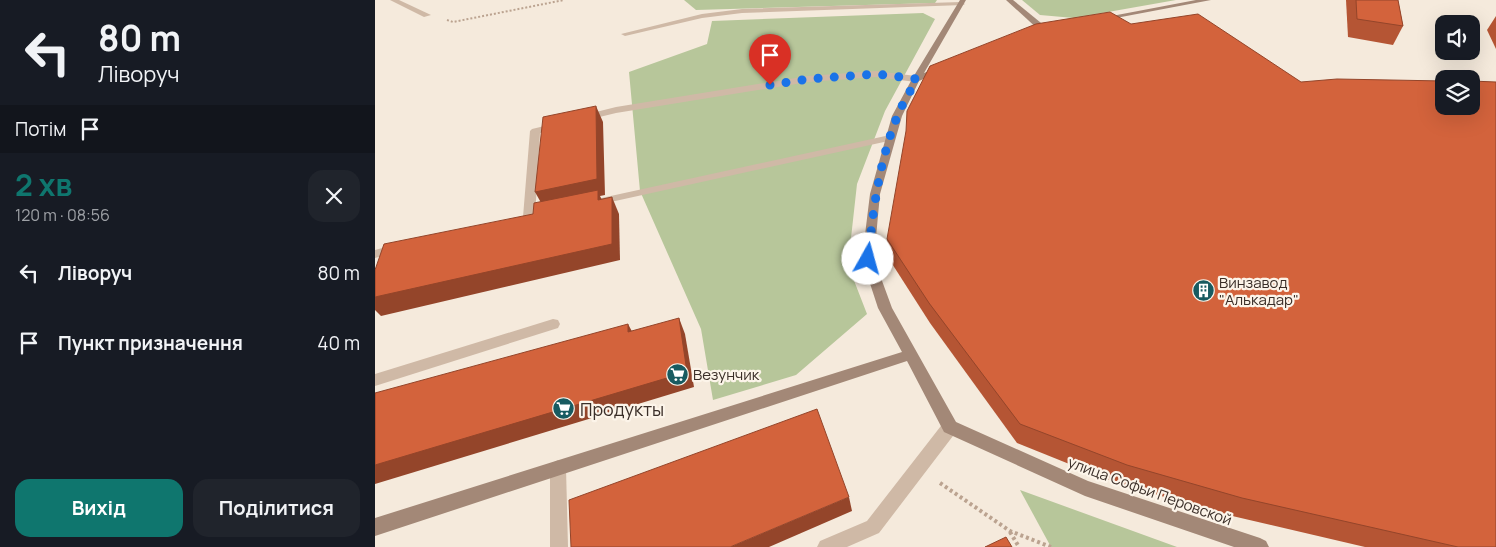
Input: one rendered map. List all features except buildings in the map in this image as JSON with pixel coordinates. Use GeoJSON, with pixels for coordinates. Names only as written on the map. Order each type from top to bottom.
{"type":"FeatureCollection","features":[{"type":"Feature","properties":{"kind":"street"},"geometry":{"type":"LineString","coordinates":[[393,0],[427,15]]}},
{"type":"Feature","properties":{"kind":"street"},"geometry":{"type":"LineString","coordinates":[[1009,0],[1043,29]]}},
{"type":"Feature","properties":{"kind":"street"},"geometry":{"type":"LineString","coordinates":[[1084,22],[1207,0]]}},
{"type":"Feature","properties":{"kind":"street"},"geometry":{"type":"LineString","coordinates":[[625,34],[702,16],[742,11],[962,2]]}},
{"type":"Feature","properties":{"kind":"street"},"geometry":{"type":"LineString","coordinates":[[826,547],[873,527],[950,427],[885,308],[868,259],[875,194],[897,116],[962,2]]}},
{"type":"Feature","properties":{"kind":"street"},"geometry":{"type":"LineString","coordinates":[[529,217],[535,131],[616,110],[808,79],[876,74],[917,79],[953,65]]}},
{"type":"Feature","properties":{"kind":"street"},"geometry":{"type":"LineString","coordinates":[[587,204],[890,138]]}},
{"type":"Feature","properties":{"kind":"street"},"geometry":{"type":"LineString","coordinates":[[375,254],[404,247]]}},
{"type":"Feature","properties":{"kind":"street"},"geometry":{"type":"LineString","coordinates":[[375,380],[553,324]]}},
{"type":"Feature","properties":{"kind":"street"},"geometry":{"type":"LineString","coordinates":[[375,527],[909,355]]}},
{"type":"Feature","properties":{"kind":"street","name":"улица Софьи Перовской"},"geometry":{"type":"LineString","coordinates":[[950,427],[1085,488],[1260,547]]}},
{"type":"Feature","properties":{"kind":"street"},"geometry":{"type":"LineString","coordinates":[[558,468],[559,547]]}},
{"type":"Feature","properties":{"kind":"path"},"geometry":{"type":"LineString","coordinates":[[427,15],[453,22],[535,8],[564,0]]}},
{"type":"Feature","properties":{"kind":"path"},"geometry":{"type":"LineString","coordinates":[[918,469],[1010,531],[1051,547]]}},
{"type":"Feature","properties":{"kind":"path"},"geometry":{"type":"LineString","coordinates":[[1010,531],[1019,547]]}},
{"type":"Feature","properties":{"kind":"green space"},"geometry":{"type":"Polygon","coordinates":[[[684,0],[937,0],[935,3],[696,10],[684,0]]]}},
{"type":"Feature","properties":{"kind":"green space"},"geometry":{"type":"Polygon","coordinates":[[[1022,0],[1176,0],[1074,18],[1040,15],[1022,0]]]}},
{"type":"Feature","properties":{"kind":"green space"},"geometry":{"type":"Polygon","coordinates":[[[923,13],[935,19],[885,111],[857,184],[848,265],[867,314],[796,375],[713,400],[701,329],[640,191],[629,72],[707,44],[712,21],[923,13]]]}},
{"type":"Feature","properties":{"kind":"green space"},"geometry":{"type":"Polygon","coordinates":[[[1020,490],[1177,547],[1051,547],[1020,490]]]}},
{"type":"Feature","properties":{"kind":"place","name":"Винзавод \"Алькадар\""},"geometry":{"type":"Point","coordinates":[1203,291]}},
{"type":"Feature","properties":{"kind":"place","name":"Везунчик"},"geometry":{"type":"Point","coordinates":[677,374]}},
{"type":"Feature","properties":{"kind":"place","name":"Продукты"},"geometry":{"type":"Point","coordinates":[564,409]}},
{"type":"Feature","properties":{"kind":"route"},"geometry":{"type":"LineString","coordinates":[[770,85],[808,79],[876,74],[917,79],[897,116],[890,138],[875,194],[868,259]]}}]}
